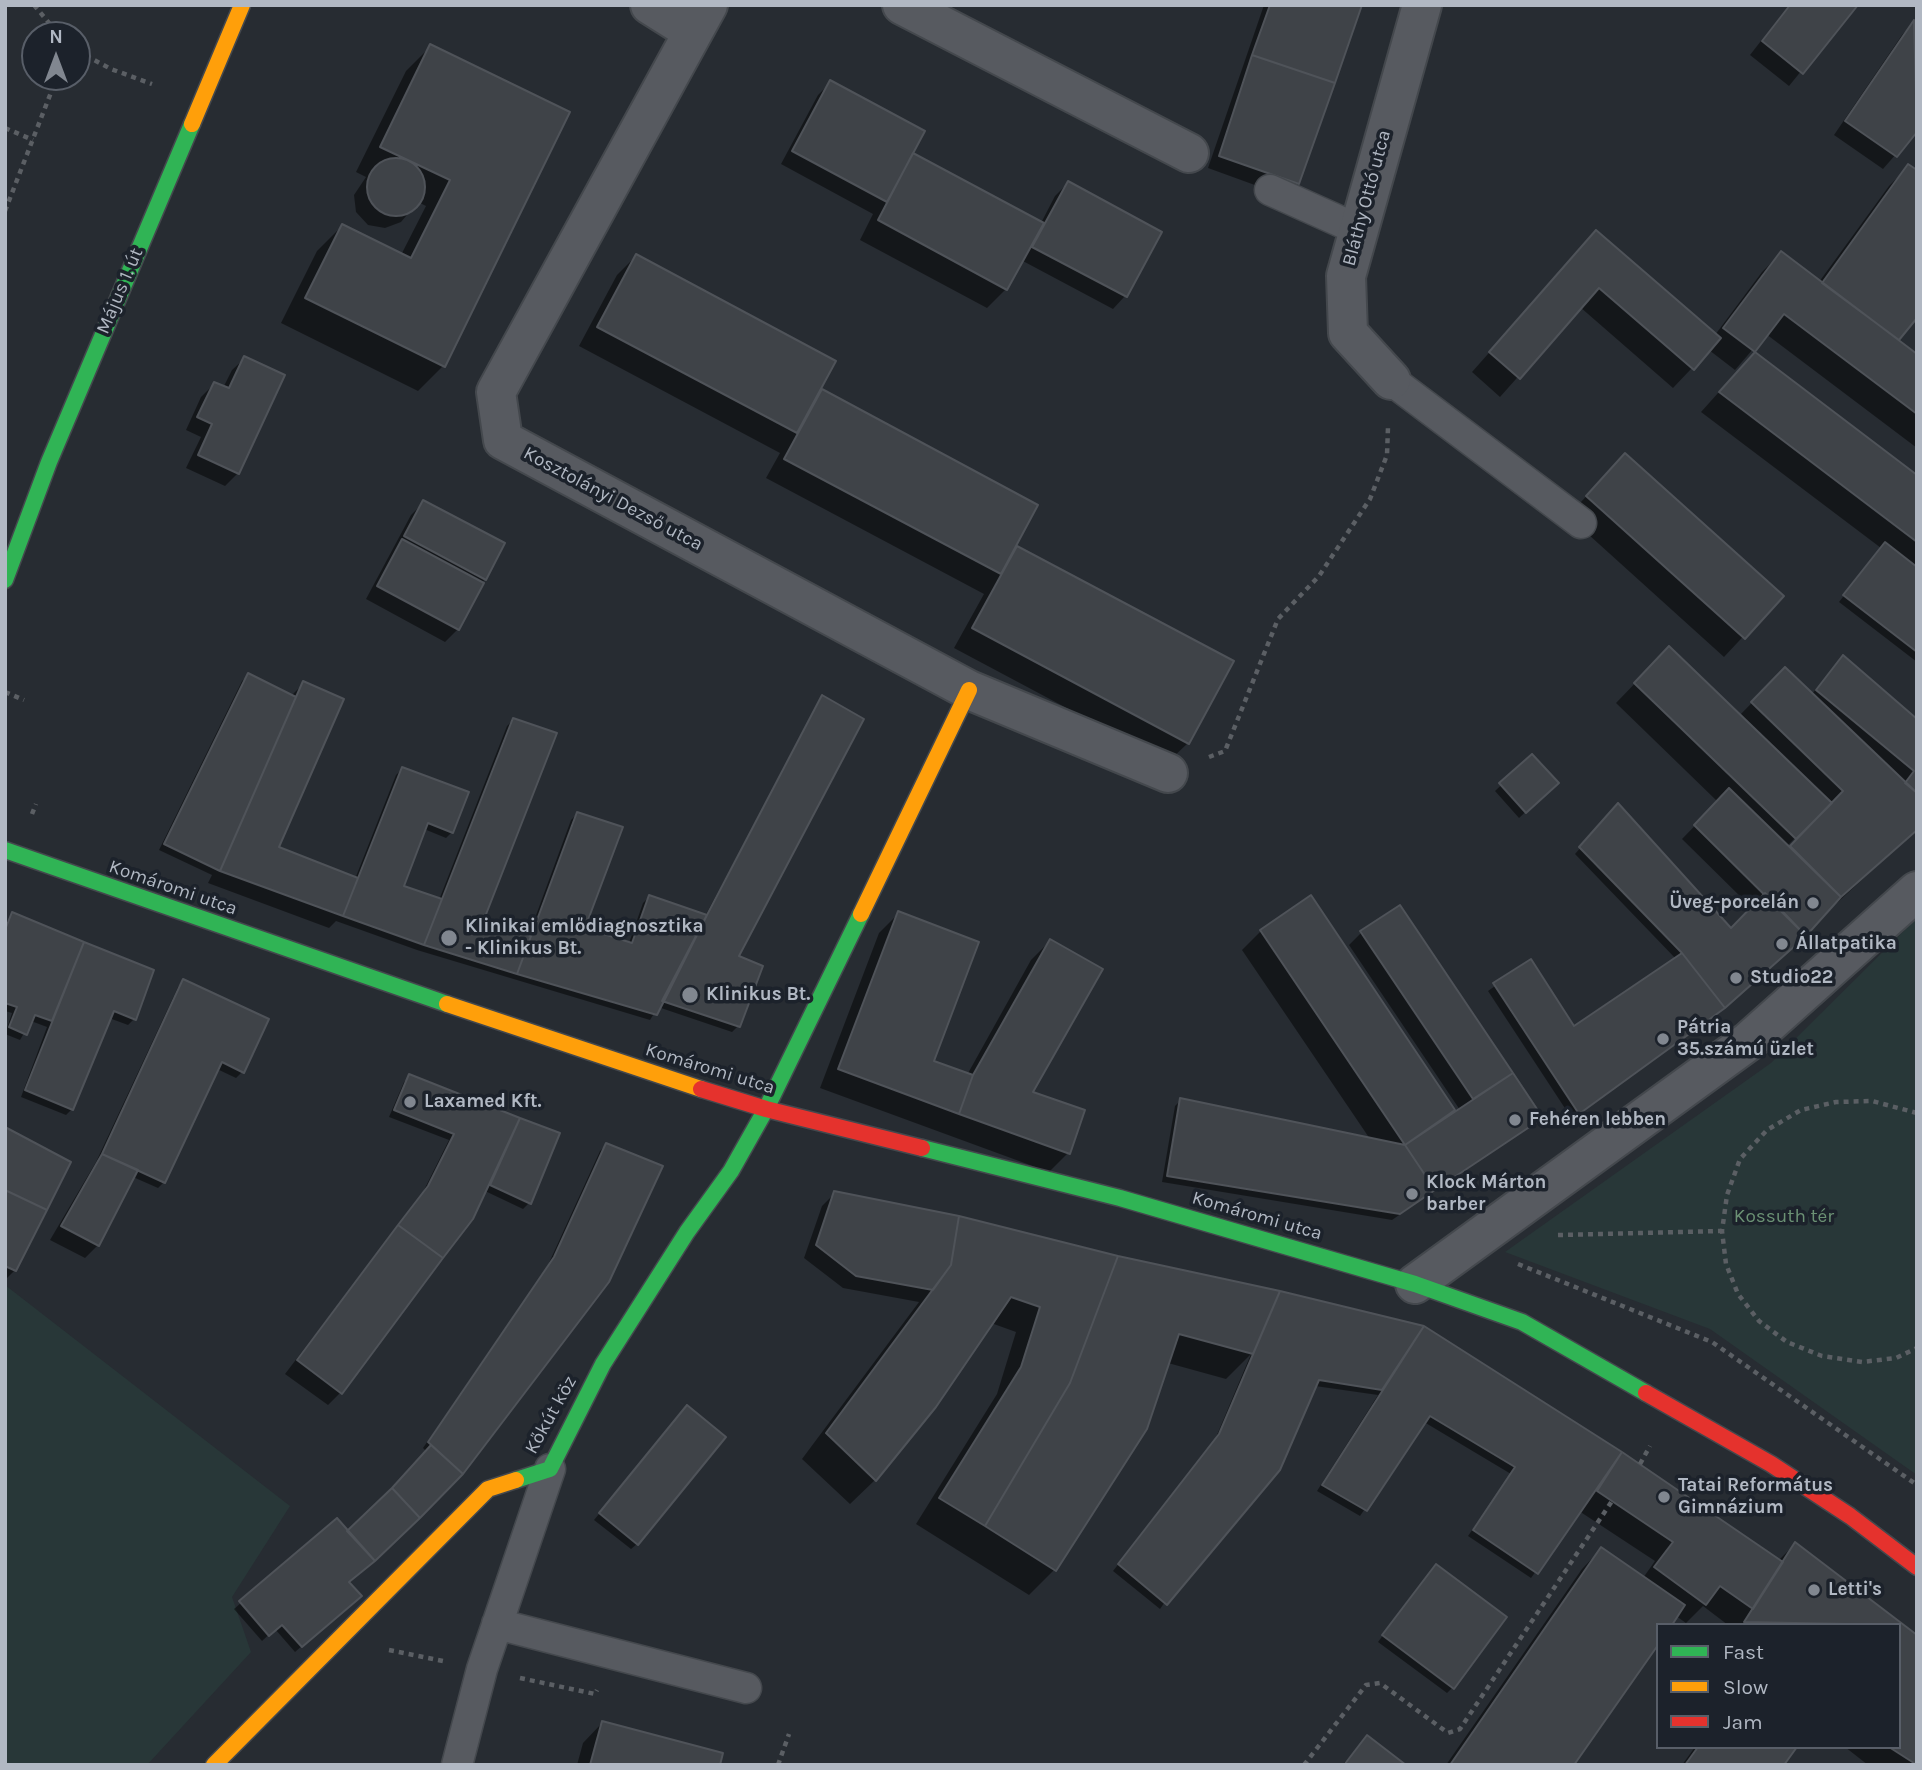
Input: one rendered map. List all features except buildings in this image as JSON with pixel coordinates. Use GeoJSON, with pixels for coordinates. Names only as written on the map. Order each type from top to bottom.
{"type":"FeatureCollection","features":[{"type":"Feature","properties":{"kind":"street","name":"Május 1. út"},"geometry":{"type":"LineString","coordinates":[[5,580],[49,462],[242,5]]}},
{"type":"Feature","properties":{"kind":"street"},"geometry":{"type":"LineString","coordinates":[[650,5],[701,19]]}},
{"type":"Feature","properties":{"kind":"street"},"geometry":{"type":"LineString","coordinates":[[902,5],[1189,153]]}},
{"type":"Feature","properties":{"kind":"street","name":"Bláthy Ottó utca"},"geometry":{"type":"LineString","coordinates":[[1391,380],[1348,333],[1346,276],[1422,5]]}},
{"type":"Feature","properties":{"kind":"street","name":"Kosztolányi Dezső utca"},"geometry":{"type":"LineString","coordinates":[[701,19],[496,391],[503,440],[968,690],[1168,773]]}},
{"type":"Feature","properties":{"kind":"street"},"geometry":{"type":"LineString","coordinates":[[766,1109],[968,690]]}},
{"type":"Feature","properties":{"kind":"street","name":"Komáromi utca"},"geometry":{"type":"LineString","coordinates":[[5,850],[602,1059],[766,1109],[1120,1198],[1415,1284]]}},
{"type":"Feature","properties":{"kind":"street"},"geometry":{"type":"LineString","coordinates":[[1415,1284],[1749,1041],[1917,891]]}},
{"type":"Feature","properties":{"kind":"street","name":"Kőkút köz"},"geometry":{"type":"LineString","coordinates":[[214,1765],[488,1489],[550,1469],[603,1364],[687,1232],[731,1171],[766,1109]]}},
{"type":"Feature","properties":{"kind":"street"},"geometry":{"type":"LineString","coordinates":[[1415,1284],[1522,1322],[1678,1409],[1771,1464],[1850,1516],[1917,1567]]}},
{"type":"Feature","properties":{"kind":"lane"},"geometry":{"type":"LineString","coordinates":[[1269,190],[1357,229]]}},
{"type":"Feature","properties":{"kind":"lane"},"geometry":{"type":"LineString","coordinates":[[1391,380],[1581,523]]}},
{"type":"Feature","properties":{"kind":"lane"},"geometry":{"type":"LineString","coordinates":[[457,1765],[497,1624],[550,1469]]}},
{"type":"Feature","properties":{"kind":"lane"},"geometry":{"type":"LineString","coordinates":[[497,1624],[746,1688]]}},
{"type":"Feature","properties":{"kind":"path"},"geometry":{"type":"LineString","coordinates":[[34,5],[47,21]]}},
{"type":"Feature","properties":{"kind":"path"},"geometry":{"type":"LineString","coordinates":[[91,58],[152,84]]}},
{"type":"Feature","properties":{"kind":"path"},"geometry":{"type":"LineString","coordinates":[[5,211],[52,91]]}},
{"type":"Feature","properties":{"kind":"path"},"geometry":{"type":"LineString","coordinates":[[5,128],[33,140]]}},
{"type":"Feature","properties":{"kind":"path"},"geometry":{"type":"LineString","coordinates":[[1168,773],[1225,751],[1278,619],[1319,576],[1370,499],[1387,455],[1391,380]]}},
{"type":"Feature","properties":{"kind":"path"},"geometry":{"type":"LineString","coordinates":[[5,692],[24,700]]}},
{"type":"Feature","properties":{"kind":"path"},"geometry":{"type":"LineString","coordinates":[[1917,1113],[1872,1101],[1836,1102],[1801,1110],[1767,1130],[1740,1159],[1727,1195],[1722,1231],[1726,1264],[1738,1294],[1759,1321],[1787,1342],[1822,1356],[1862,1362],[1896,1358],[1917,1348]]}},
{"type":"Feature","properties":{"kind":"path"},"geometry":{"type":"LineString","coordinates":[[1554,1235],[1722,1231]]}},
{"type":"Feature","properties":{"kind":"path"},"geometry":{"type":"LineString","coordinates":[[1510,1261],[1712,1342],[1917,1485]]}},
{"type":"Feature","properties":{"kind":"path"},"geometry":{"type":"LineString","coordinates":[[1304,1765],[1366,1685],[1380,1683],[1448,1733],[1460,1729],[1612,1501]]}},
{"type":"Feature","properties":{"kind":"path"},"geometry":{"type":"LineString","coordinates":[[383,1649],[451,1662]]}},
{"type":"Feature","properties":{"kind":"path"},"geometry":{"type":"LineString","coordinates":[[509,1675],[595,1694]]}},
{"type":"Feature","properties":{"kind":"path"},"geometry":{"type":"LineString","coordinates":[[778,1765],[789,1734]]}},
{"type":"Feature","properties":{"kind":"green space","name":"Kossuth tér"},"geometry":{"type":"Polygon","coordinates":[[[1917,918],[1917,1475],[1710,1329],[1505,1252],[1771,1063],[1917,918]]]}},
{"type":"Feature","properties":{"kind":"green space"},"geometry":{"type":"Polygon","coordinates":[[[5,1285],[290,1506],[232,1597],[251,1652],[147,1765],[5,1765],[5,1285]]]}},
{"type":"Feature","properties":{"kind":"traffic: fast"},"geometry":{"type":"LineString","coordinates":[[5,580],[49,462],[192,124]]}},
{"type":"Feature","properties":{"kind":"traffic: fast"},"geometry":{"type":"LineString","coordinates":[[5,850],[447,1004]]}},
{"type":"Feature","properties":{"kind":"traffic: fast"},"geometry":{"type":"LineString","coordinates":[[516,1480],[550,1469],[603,1364],[687,1232],[731,1171],[766,1109],[861,914]]}},
{"type":"Feature","properties":{"kind":"traffic: fast"},"geometry":{"type":"LineString","coordinates":[[922,1148],[1120,1198],[1415,1284],[1522,1322],[1646,1393]]}},
{"type":"Feature","properties":{"kind":"traffic: slow"},"geometry":{"type":"LineString","coordinates":[[192,124],[242,5]]}},
{"type":"Feature","properties":{"kind":"traffic: slow"},"geometry":{"type":"LineString","coordinates":[[861,914],[969,690]]}},
{"type":"Feature","properties":{"kind":"traffic: slow"},"geometry":{"type":"LineString","coordinates":[[447,1004],[701,1089]]}},
{"type":"Feature","properties":{"kind":"traffic: slow"},"geometry":{"type":"LineString","coordinates":[[214,1765],[488,1489],[516,1480]]}},
{"type":"Feature","properties":{"kind":"traffic: jam"},"geometry":{"type":"LineString","coordinates":[[701,1089],[766,1109],[922,1148]]}},
{"type":"Feature","properties":{"kind":"traffic: jam"},"geometry":{"type":"LineString","coordinates":[[1646,1393],[1771,1464],[1850,1516],[1917,1567]]}},
{"type":"Feature","properties":{"kind":"place","name":"Üveg-porcelán"},"geometry":{"type":"Point","coordinates":[1813,903]}},
{"type":"Feature","properties":{"kind":"place","name":"Klinikai emlődiagnosztika - Klinikus Bt."},"geometry":{"type":"Point","coordinates":[449,938]}},
{"type":"Feature","properties":{"kind":"place","name":"Állatpatika"},"geometry":{"type":"Point","coordinates":[1782,944]}},
{"type":"Feature","properties":{"kind":"place","name":"Studio22"},"geometry":{"type":"Point","coordinates":[1736,978]}},
{"type":"Feature","properties":{"kind":"place","name":"Klinikus Bt."},"geometry":{"type":"Point","coordinates":[690,995]}},
{"type":"Feature","properties":{"kind":"place","name":"Pátria 35.számú üzlet"},"geometry":{"type":"Point","coordinates":[1663,1039]}},
{"type":"Feature","properties":{"kind":"place","name":"Laxamed Kft."},"geometry":{"type":"Point","coordinates":[410,1102]}},
{"type":"Feature","properties":{"kind":"place","name":"Fehéren lebben"},"geometry":{"type":"Point","coordinates":[1515,1120]}},
{"type":"Feature","properties":{"kind":"place","name":"Klock Márton barber"},"geometry":{"type":"Point","coordinates":[1412,1194]}},
{"type":"Feature","properties":{"kind":"place","name":"Tatai Református Gimnázium"},"geometry":{"type":"Point","coordinates":[1664,1497]}},
{"type":"Feature","properties":{"kind":"place","name":"Letti's"},"geometry":{"type":"Point","coordinates":[1814,1590]}}]}
